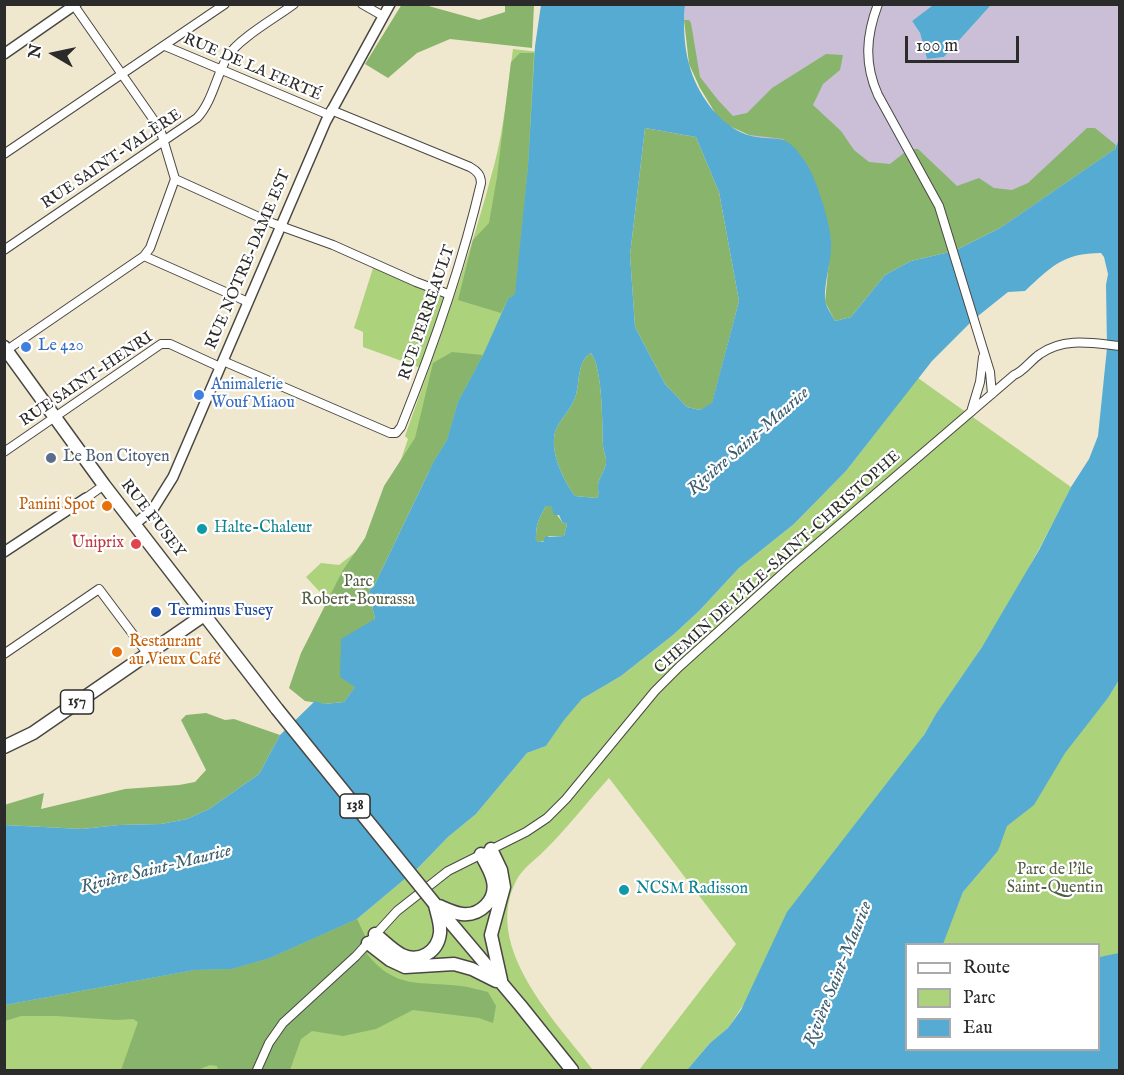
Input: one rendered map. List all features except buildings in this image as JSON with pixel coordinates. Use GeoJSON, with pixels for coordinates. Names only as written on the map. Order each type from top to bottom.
{"type":"FeatureCollection","features":[{"type":"Feature","properties":{"kind":"main road","name":"RUE FUSEY"},"geometry":{"type":"LineString","coordinates":[[5,350],[104,485],[204,615],[434,904]]}},
{"type":"Feature","properties":{"kind":"main road","name":"157"},"geometry":{"type":"LineString","coordinates":[[4,747],[33,733],[204,615]]}},
{"type":"Feature","properties":{"kind":"main road"},"geometry":{"type":"LineString","coordinates":[[434,904],[464,914],[475,912],[488,904],[493,894],[493,881],[486,852]]}},
{"type":"Feature","properties":{"kind":"main road"},"geometry":{"type":"LineString","coordinates":[[486,852],[501,870],[504,886],[490,935],[502,984]]}},
{"type":"Feature","properties":{"kind":"main road"},"geometry":{"type":"LineString","coordinates":[[372,939],[403,956],[414,958],[426,955],[435,947],[440,933],[434,904]]}},
{"type":"Feature","properties":{"kind":"main road","name":"138"},"geometry":{"type":"LineString","coordinates":[[434,904],[572,1071]]}},
{"type":"Feature","properties":{"kind":"main road"},"geometry":{"type":"LineString","coordinates":[[372,939],[390,960],[405,967],[454,964],[472,969],[502,984]]}},
{"type":"Feature","properties":{"kind":"street"},"geometry":{"type":"LineString","coordinates":[[4,154],[225,4]]}},
{"type":"Feature","properties":{"kind":"street","name":"RUE SAINT-VALÈRE"},"geometry":{"type":"LineString","coordinates":[[4,250],[201,115],[229,54],[294,4]]}},
{"type":"Feature","properties":{"kind":"street"},"geometry":{"type":"LineString","coordinates":[[362,4],[383,16]]}},
{"type":"Feature","properties":{"kind":"street","name":"RUE NOTRE-DAME EST"},"geometry":{"type":"LineString","coordinates":[[135,524],[151,511],[169,484],[330,112],[390,4]]}},
{"type":"Feature","properties":{"kind":"street"},"geometry":{"type":"LineString","coordinates":[[878,4],[868,41],[867,53],[871,76],[935,198],[942,216],[992,383],[992,394]]}},
{"type":"Feature","properties":{"kind":"street"},"geometry":{"type":"LineString","coordinates":[[4,54],[75,5],[160,129],[176,179],[150,248],[144,256],[5,350]]}},
{"type":"Feature","properties":{"kind":"street","name":"RUE DE LA FERTÉ"},"geometry":{"type":"LineString","coordinates":[[165,46],[330,112]]}},
{"type":"Feature","properties":{"kind":"street","name":"RUE PERREAULT"},"geometry":{"type":"LineString","coordinates":[[221,364],[390,433],[396,433],[401,428],[423,371],[470,231],[481,183],[479,174],[470,167],[330,112]]}},
{"type":"Feature","properties":{"kind":"street"},"geometry":{"type":"LineString","coordinates":[[176,179],[280,226],[333,245],[448,294]]}},
{"type":"Feature","properties":{"kind":"street"},"geometry":{"type":"LineString","coordinates":[[144,256],[248,303]]}},
{"type":"Feature","properties":{"kind":"street","name":"CHEMIN DE L'ÎLE-SAINT-CHRISTOPHE"},"geometry":{"type":"LineString","coordinates":[[257,1071],[269,1043],[283,1023],[372,939],[390,917],[422,889],[448,871],[533,827],[559,807],[655,692],[679,667],[790,567],[1014,375],[1048,349],[1072,342],[1119,346]]}},
{"type":"Feature","properties":{"kind":"street","name":"RUE SAINT-HENRI"},"geometry":{"type":"LineString","coordinates":[[4,452],[163,343],[221,364]]}},
{"type":"Feature","properties":{"kind":"street"},"geometry":{"type":"LineString","coordinates":[[971,413],[980,382],[983,353]]}},
{"type":"Feature","properties":{"kind":"street"},"geometry":{"type":"LineString","coordinates":[[4,552],[104,485]]}},
{"type":"Feature","properties":{"kind":"street"},"geometry":{"type":"LineString","coordinates":[[4,654],[99,589],[147,653]]}},
{"type":"Feature","properties":{"kind":"shaded area"},"geometry":{"type":"Polygon","coordinates":[[[685,5],[933,5],[912,21],[920,33],[927,59],[944,57],[991,5],[1119,5],[1119,139],[1115,149],[1000,228],[749,135],[700,88],[684,20],[685,5]]]}},
{"type":"Feature","properties":{"kind":"green space"},"geometry":{"type":"Polygon","coordinates":[[[402,4],[425,5],[479,20],[505,12],[505,5],[534,5],[532,48],[450,39],[417,53],[388,78],[365,64],[402,4]]]}},
{"type":"Feature","properties":{"kind":"green space"},"geometry":{"type":"Polygon","coordinates":[[[684,20],[689,20],[691,23],[700,77],[733,116],[747,113],[772,88],[826,54],[843,55],[840,70],[823,84],[813,105],[841,131],[854,150],[869,162],[890,164],[909,149],[918,149],[957,186],[979,178],[994,188],[1012,190],[1028,183],[1087,128],[1095,128],[1116,145],[1115,149],[1000,228],[954,251],[911,261],[885,275],[851,317],[835,321],[825,302],[831,240],[783,139],[749,135],[727,125],[717,116],[689,64],[684,20]]]}},
{"type":"Feature","properties":{"kind":"green space","name":"Parc Robert-Bourassa"},"geometry":{"type":"Polygon","coordinates":[[[513,49],[539,52],[519,294],[449,445],[329,602],[306,577],[321,563],[339,565],[366,544],[387,501],[408,439],[405,436],[453,300],[486,197],[501,135],[513,49]]]}},
{"type":"Feature","properties":{"kind":"green space"},"geometry":{"type":"Polygon","coordinates":[[[520,53],[534,53],[528,166],[515,294],[508,299],[501,313],[458,300],[473,240],[489,223],[511,62],[520,53]]]}},
{"type":"Feature","properties":{"kind":"green space"},"geometry":{"type":"Polygon","coordinates":[[[645,128],[696,137],[719,192],[739,301],[712,404],[700,410],[687,407],[665,384],[635,327],[630,255],[645,128]]]}},
{"type":"Feature","properties":{"kind":"green space"},"geometry":{"type":"Polygon","coordinates":[[[373,268],[448,297],[421,368],[363,347],[363,332],[354,328],[373,268]]]}},
{"type":"Feature","properties":{"kind":"green space"},"geometry":{"type":"Polygon","coordinates":[[[452,352],[483,355],[458,402],[447,440],[434,461],[374,586],[369,591],[375,619],[356,686],[344,702],[324,704],[305,701],[289,688],[301,653],[343,570],[365,538],[384,486],[415,438],[433,363],[452,352]]]}},
{"type":"Feature","properties":{"kind":"green space"},"geometry":{"type":"Polygon","coordinates":[[[591,353],[600,384],[603,447],[606,461],[599,482],[597,498],[575,496],[561,472],[554,444],[557,427],[576,395],[583,361],[591,353]]]}},
{"type":"Feature","properties":{"kind":"green space"},"geometry":{"type":"Polygon","coordinates":[[[918,378],[1071,487],[1018,588],[975,658],[728,1028],[710,1043],[687,1070],[639,1070],[736,944],[609,778],[556,839],[522,872],[516,881],[508,906],[508,932],[516,957],[528,982],[543,1006],[593,1070],[5,1070],[5,1005],[195,970],[357,919],[418,868],[448,837],[476,814],[527,753],[546,746],[564,719],[582,699],[621,676],[673,635],[739,568],[794,524],[846,471],[918,378]]]}},
{"type":"Feature","properties":{"kind":"green space"},"geometry":{"type":"Polygon","coordinates":[[[546,506],[551,506],[562,522],[567,524],[564,536],[549,536],[538,542],[536,541],[537,526],[546,506]]]}},
{"type":"Feature","properties":{"kind":"green space","name":"Parc de l'île Saint-Quentin"},"geometry":{"type":"Polygon","coordinates":[[[1119,680],[1119,982],[1103,956],[1100,957],[1100,943],[942,943],[963,892],[998,851],[1005,803],[1076,738],[1108,698],[1119,680]]]}},
{"type":"Feature","properties":{"kind":"green space"},"geometry":{"type":"Polygon","coordinates":[[[206,713],[225,720],[234,719],[280,735],[259,774],[209,809],[187,819],[161,824],[82,829],[5,825],[4,805],[44,793],[41,809],[125,789],[195,782],[206,770],[181,720],[186,715],[206,713]]]}},
{"type":"Feature","properties":{"kind":"green space"},"geometry":{"type":"Polygon","coordinates":[[[357,919],[369,944],[367,954],[378,966],[399,979],[410,982],[461,986],[488,992],[496,1006],[493,1023],[479,1018],[413,1010],[376,1029],[343,1036],[312,1031],[301,1039],[290,1070],[218,1070],[217,1066],[210,1065],[198,1070],[121,1070],[138,1022],[133,1019],[21,1016],[5,1021],[5,1005],[195,970],[232,969],[270,958],[357,919]]]}},
{"type":"Feature","properties":{"kind":"water","name":"Rivière Saint-Maurice"},"geometry":{"type":"Polygon","coordinates":[[[541,5],[685,5],[684,34],[689,64],[697,86],[710,107],[737,131],[786,141],[798,152],[810,170],[822,201],[830,233],[831,248],[825,300],[835,321],[851,317],[885,275],[911,261],[954,251],[1000,228],[1115,149],[1119,139],[1119,680],[1108,698],[1065,753],[1034,805],[1007,826],[998,851],[963,892],[943,943],[905,943],[905,1051],[1100,1051],[1100,957],[1119,953],[1119,1070],[687,1070],[710,1043],[728,1028],[741,1010],[787,912],[924,735],[982,647],[1089,459],[1098,436],[1107,348],[1106,285],[1108,274],[1101,253],[1077,256],[1058,263],[1025,291],[1008,292],[973,320],[932,361],[846,471],[794,524],[739,568],[673,635],[621,676],[582,699],[546,746],[527,753],[476,814],[448,837],[418,868],[357,919],[270,958],[232,969],[195,970],[5,1005],[4,825],[82,829],[161,824],[187,819],[209,809],[259,774],[280,735],[315,701],[324,704],[344,702],[355,687],[340,677],[341,639],[375,619],[369,591],[374,586],[434,461],[447,440],[458,402],[483,355],[508,299],[515,294],[528,166],[535,46],[541,5]],[[645,128],[630,255],[635,327],[665,384],[687,407],[700,410],[712,403],[739,301],[719,192],[696,137],[645,128]],[[591,353],[583,361],[574,400],[557,427],[554,444],[561,472],[575,496],[597,498],[599,482],[606,461],[598,371],[591,353]],[[546,506],[537,526],[536,541],[543,542],[545,537],[564,536],[567,524],[562,522],[559,515],[554,515],[551,506],[546,506]]]}},
{"type":"Feature","properties":{"kind":"water"},"geometry":{"type":"Polygon","coordinates":[[[933,5],[991,5],[944,57],[927,59],[920,33],[912,21],[933,5]]]}},
{"type":"Feature","properties":{"kind":"place","name":"Le 420"},"geometry":{"type":"Point","coordinates":[26,347]}},
{"type":"Feature","properties":{"kind":"place","name":"Animalerie Wouf Miaou"},"geometry":{"type":"Point","coordinates":[199,395]}},
{"type":"Feature","properties":{"kind":"place","name":"Le Bon Citoyen"},"geometry":{"type":"Point","coordinates":[51,458]}},
{"type":"Feature","properties":{"kind":"place","name":"Panini Spot"},"geometry":{"type":"Point","coordinates":[107,506]}},
{"type":"Feature","properties":{"kind":"place","name":"Halte-Chaleur"},"geometry":{"type":"Point","coordinates":[202,529]}},
{"type":"Feature","properties":{"kind":"place","name":"Uniprix"},"geometry":{"type":"Point","coordinates":[136,544]}},
{"type":"Feature","properties":{"kind":"place","name":"Terminus Fusey"},"geometry":{"type":"Point","coordinates":[156,612]}},
{"type":"Feature","properties":{"kind":"place","name":"Restaurant au Vieux Café"},"geometry":{"type":"Point","coordinates":[117,652]}},
{"type":"Feature","properties":{"kind":"place","name":"NCSM Radisson"},"geometry":{"type":"Point","coordinates":[624,890]}}]}
